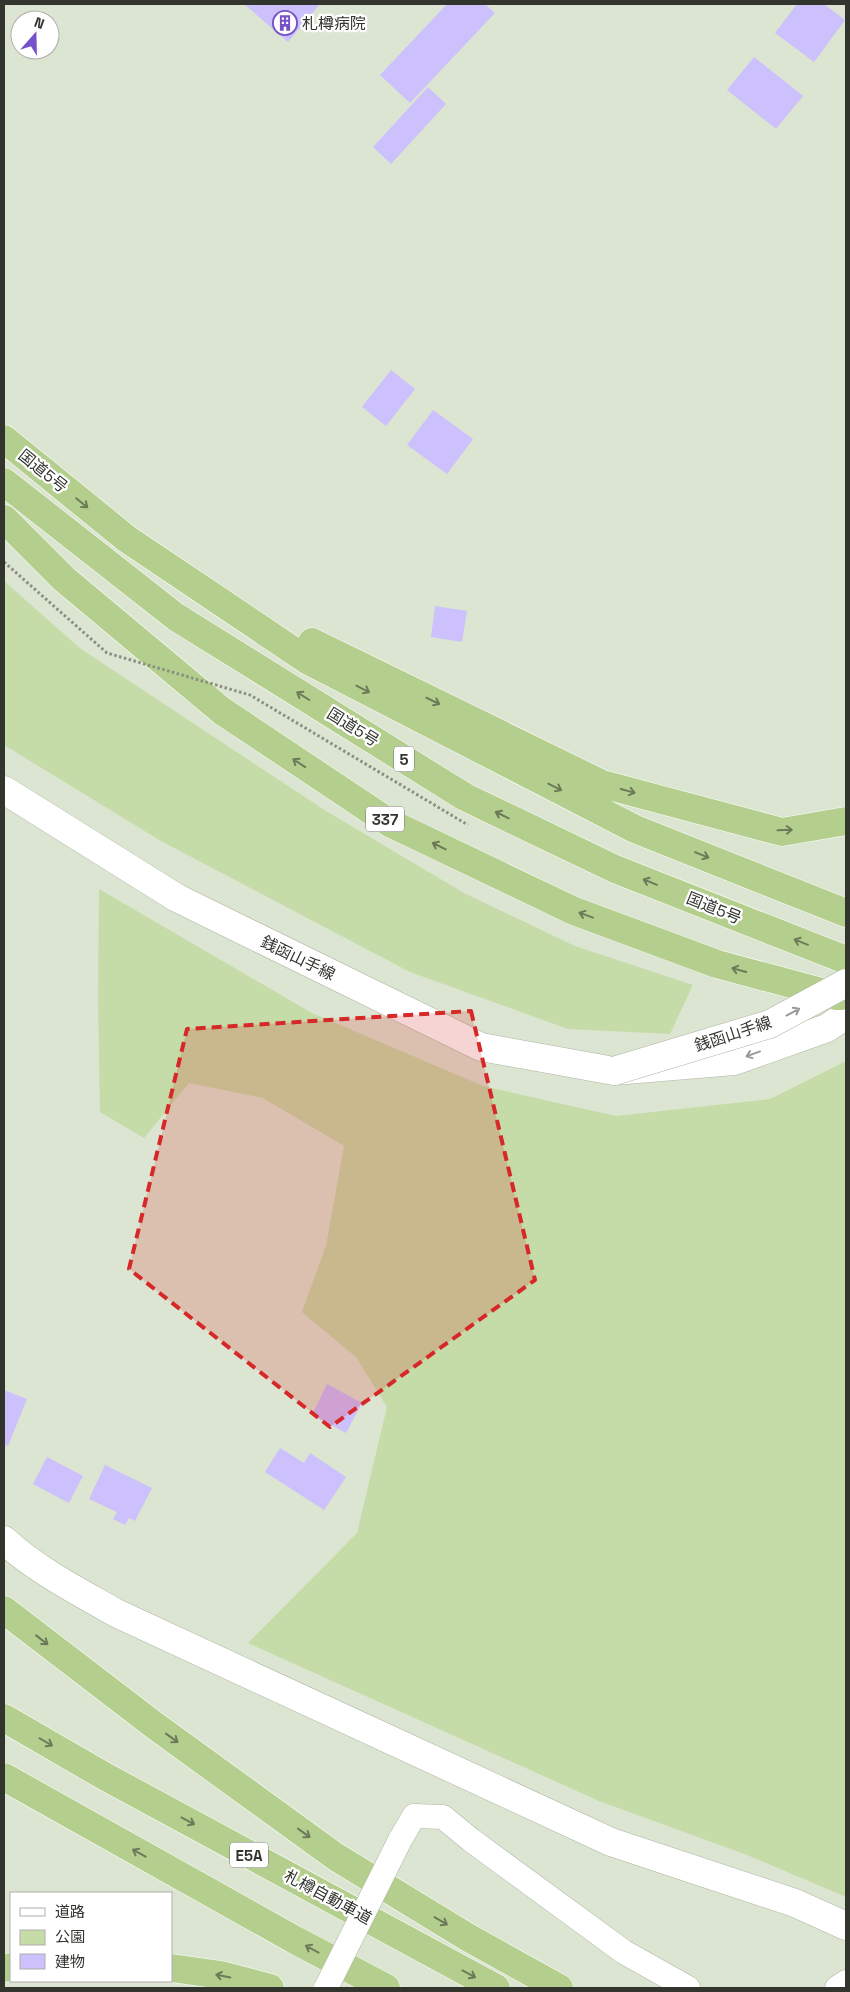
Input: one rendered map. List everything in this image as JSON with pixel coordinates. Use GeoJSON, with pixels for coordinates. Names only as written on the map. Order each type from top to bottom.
{"type":"FeatureCollection","features":[{"type":"Feature","properties":{"kind":"highway","name":"国道5号"},"geometry":{"type":"LineString","coordinates":[[4,440],[127,540],[307,660],[635,829],[846,913]]}},
{"type":"Feature","properties":{"kind":"highway","name":"国道5号"},"geometry":{"type":"LineString","coordinates":[[4,482],[176,617],[465,797],[615,869],[846,960]]}},
{"type":"Feature","properties":{"kind":"highway","name":"337"},"geometry":{"type":"LineString","coordinates":[[4,519],[64,579],[222,712],[390,823],[574,910],[717,964],[844,998]]}},
{"type":"Feature","properties":{"kind":"highway"},"geometry":{"type":"LineString","coordinates":[[127,540],[293,632],[602,784],[782,832],[846,821]]}},
{"type":"Feature","properties":{"kind":"highway"},"geometry":{"type":"LineString","coordinates":[[4,1610],[154,1726],[336,1857],[469,1938],[559,1988]]}},
{"type":"Feature","properties":{"kind":"highway","name":"札樽自動車道"},"geometry":{"type":"LineString","coordinates":[[4,1718],[115,1782],[496,1988]]}},
{"type":"Feature","properties":{"kind":"highway"},"geometry":{"type":"LineString","coordinates":[[4,1777],[295,1940],[386,1988]]}},
{"type":"Feature","properties":{"kind":"highway"},"geometry":{"type":"LineString","coordinates":[[172,1968],[221,1975],[270,1988]]}},
{"type":"Feature","properties":{"kind":"street","name":"銭函山手線"},"geometry":{"type":"LineString","coordinates":[[4,790],[177,898],[480,1048],[614,1071],[770,1024],[844,998]]}},
{"type":"Feature","properties":{"kind":"street"},"geometry":{"type":"LineString","coordinates":[[4,1540],[14,1549],[65,1583],[116,1613],[602,1838],[795,1903],[846,1926]]}},
{"type":"Feature","properties":{"kind":"street"},"geometry":{"type":"LineString","coordinates":[[326,1988],[400,1840],[414,1816],[443,1816],[471,1840],[624,1952],[688,1988]]}},
{"type":"Feature","properties":{"kind":"street"},"geometry":{"type":"LineString","coordinates":[[837,1988],[846,1982]]}},
{"type":"Feature","properties":{"kind":"path"},"geometry":{"type":"LineString","coordinates":[[4,562],[108,653],[250,695],[468,825]]}},
{"type":"Feature","properties":{"kind":"highlighted area"},"geometry":{"type":"Polygon","coordinates":[[[471,1011],[535,1280],[330,1427],[129,1269],[187,1029],[471,1011]]]}},
{"type":"Feature","properties":{"kind":"green space"},"geometry":{"type":"Polygon","coordinates":[[[4,581],[81,649],[326,811],[464,893],[575,946],[693,985],[670,1034],[568,1029],[410,972],[161,841],[4,745],[4,581]]]}},
{"type":"Feature","properties":{"kind":"green space"},"geometry":{"type":"Polygon","coordinates":[[[99,889],[312,1013],[483,1086],[616,1116],[770,1099],[846,1061],[846,1897],[747,1855],[599,1801],[248,1643],[357,1533],[387,1407],[356,1357],[302,1312],[326,1246],[344,1146],[263,1098],[189,1083],[144,1138],[100,1112],[99,889]]]}},
{"type":"Feature","properties":{"kind":"building","name":"札樽病院"},"geometry":{"type":"Polygon","coordinates":[[[244,4],[320,4],[288,42],[244,4]]]}},
{"type":"Feature","properties":{"kind":"building"},"geometry":{"type":"Polygon","coordinates":[[[447,4],[485,4],[495,13],[410,103],[380,75],[447,4]]]}},
{"type":"Feature","properties":{"kind":"building"},"geometry":{"type":"Polygon","coordinates":[[[797,4],[824,4],[845,20],[814,62],[775,33],[797,4]]]}},
{"type":"Feature","properties":{"kind":"building"},"geometry":{"type":"Polygon","coordinates":[[[754,57],[803,96],[776,129],[727,90],[754,57]]]}},
{"type":"Feature","properties":{"kind":"building"},"geometry":{"type":"Polygon","coordinates":[[[428,87],[446,104],[391,164],[373,147],[428,87]]]}},
{"type":"Feature","properties":{"kind":"building"},"geometry":{"type":"Polygon","coordinates":[[[391,370],[415,389],[386,426],[362,407],[391,370]]]}},
{"type":"Feature","properties":{"kind":"building"},"geometry":{"type":"Polygon","coordinates":[[[433,410],[473,439],[447,474],[407,445],[433,410]]]}},
{"type":"Feature","properties":{"kind":"building"},"geometry":{"type":"Polygon","coordinates":[[[435,606],[467,611],[462,642],[431,637],[435,606]]]}},
{"type":"Feature","properties":{"kind":"building"},"geometry":{"type":"Polygon","coordinates":[[[327,1384],[362,1403],[346,1433],[312,1415],[327,1384]]]}},
{"type":"Feature","properties":{"kind":"building"},"geometry":{"type":"Polygon","coordinates":[[[4,1390],[27,1399],[8,1446],[4,1444],[4,1390]]]}},
{"type":"Feature","properties":{"kind":"building"},"geometry":{"type":"Polygon","coordinates":[[[280,1448],[304,1463],[310,1453],[346,1477],[324,1510],[265,1472],[280,1448]]]}},
{"type":"Feature","properties":{"kind":"building"},"geometry":{"type":"Polygon","coordinates":[[[47,1457],[83,1476],[69,1503],[33,1484],[47,1457]]]}},
{"type":"Feature","properties":{"kind":"building"},"geometry":{"type":"Polygon","coordinates":[[[105,1465],[152,1488],[135,1521],[129,1518],[125,1525],[113,1519],[117,1512],[89,1499],[105,1465]]]}},
{"type":"Feature","properties":{"kind":"place","name":"札樽病院"},"geometry":{"type":"Point","coordinates":[285,23]}}]}
